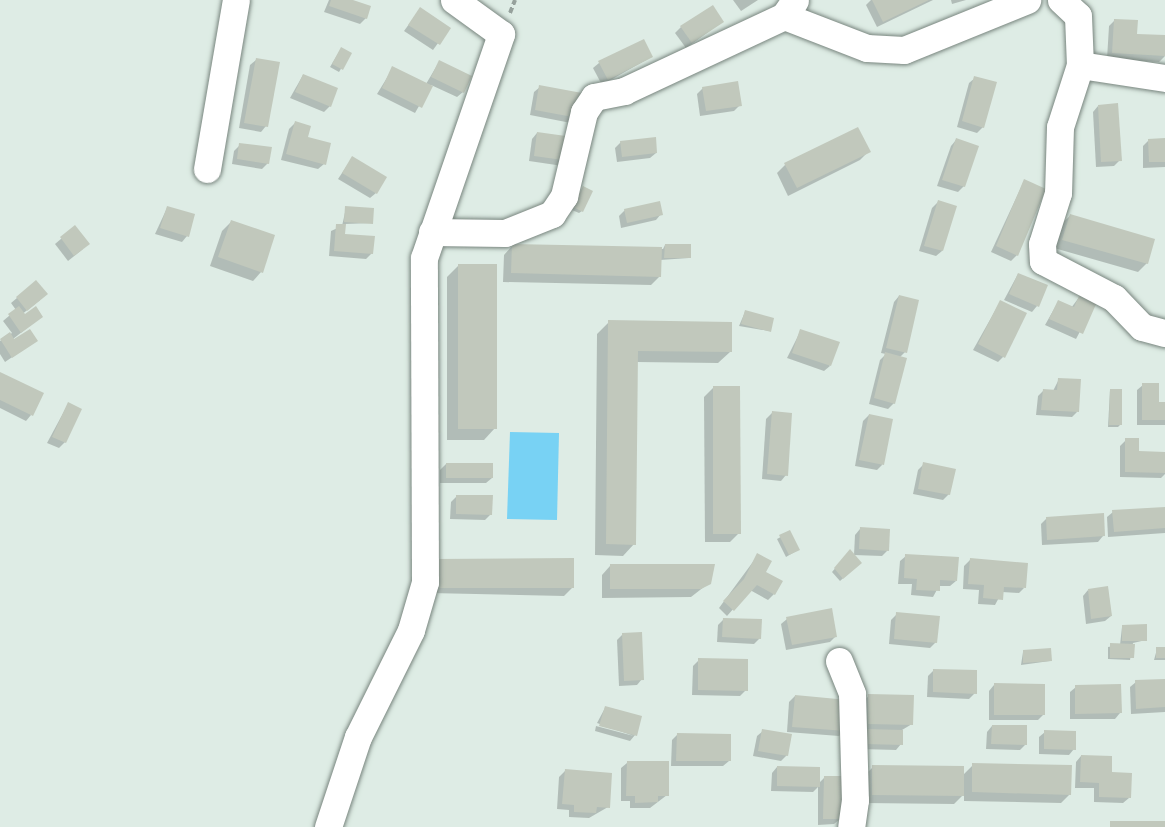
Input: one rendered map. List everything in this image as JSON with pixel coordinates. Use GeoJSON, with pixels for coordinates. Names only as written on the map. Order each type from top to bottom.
{"type":"FeatureCollection","features":[{"type":"Feature","properties":{"kind":"street"},"geometry":{"type":"LineString","coordinates":[[207,169],[236,0]]}},
{"type":"Feature","properties":{"kind":"street"},"geometry":{"type":"LineString","coordinates":[[328,827],[358,737],[411,630],[425,582],[424,258],[501,34],[454,0]]}},
{"type":"Feature","properties":{"kind":"street"},"geometry":{"type":"LineString","coordinates":[[432,232],[505,233],[552,214],[564,196],[584,112],[594,97],[624,91],[790,8],[867,48],[904,50],[1027,0]]}},
{"type":"Feature","properties":{"kind":"street"},"geometry":{"type":"LineString","coordinates":[[1061,0],[1078,16],[1080,65],[1060,127],[1058,193],[1042,244],[1043,261],[1114,298],[1142,327],[1165,333]]}},
{"type":"Feature","properties":{"kind":"street"},"geometry":{"type":"LineString","coordinates":[[1080,65],[1165,78]]}},
{"type":"Feature","properties":{"kind":"street"},"geometry":{"type":"LineString","coordinates":[[839,661],[852,694],[855,800],[852,827]]}},
{"type":"Feature","properties":{"kind":"water"},"geometry":{"type":"Polygon","coordinates":[[[510,432],[559,433],[557,520],[507,519],[510,432]]]}},
{"type":"Feature","properties":{"kind":"building"},"geometry":{"type":"Polygon","coordinates":[[[331,0],[353,0],[371,6],[367,19],[329,6],[331,0]]]}},
{"type":"Feature","properties":{"kind":"building"},"geometry":{"type":"Polygon","coordinates":[[[872,0],[929,0],[883,22],[872,0]]]}},
{"type":"Feature","properties":{"kind":"building"},"geometry":{"type":"Polygon","coordinates":[[[713,5],[724,22],[692,43],[680,26],[713,5]]]}},
{"type":"Feature","properties":{"kind":"building"},"geometry":{"type":"Polygon","coordinates":[[[420,7],[451,28],[440,45],[408,25],[420,7]]]}},
{"type":"Feature","properties":{"kind":"building"},"geometry":{"type":"Polygon","coordinates":[[[1114,19],[1138,20],[1137,34],[1165,35],[1165,56],[1112,53],[1114,19]]]}},
{"type":"Feature","properties":{"kind":"building"},"geometry":{"type":"Polygon","coordinates":[[[644,39],[653,57],[608,80],[598,61],[644,39]]]}},
{"type":"Feature","properties":{"kind":"building"},"geometry":{"type":"Polygon","coordinates":[[[341,47],[352,53],[343,70],[332,64],[341,47]]]}},
{"type":"Feature","properties":{"kind":"building"},"geometry":{"type":"Polygon","coordinates":[[[256,58],[280,62],[268,127],[244,123],[256,58]]]}},
{"type":"Feature","properties":{"kind":"building"},"geometry":{"type":"Polygon","coordinates":[[[439,60],[472,76],[464,93],[431,77],[439,60]]]}},
{"type":"Feature","properties":{"kind":"building"},"geometry":{"type":"Polygon","coordinates":[[[392,66],[433,86],[422,108],[382,88],[392,66]]]}},
{"type":"Feature","properties":{"kind":"building"},"geometry":{"type":"Polygon","coordinates":[[[303,74],[338,88],[331,107],[295,92],[303,74]]]}},
{"type":"Feature","properties":{"kind":"building"},"geometry":{"type":"Polygon","coordinates":[[[974,76],[997,82],[984,128],[962,121],[974,76]]]}},
{"type":"Feature","properties":{"kind":"building"},"geometry":{"type":"Polygon","coordinates":[[[738,81],[742,106],[706,111],[702,87],[738,81]]]}},
{"type":"Feature","properties":{"kind":"building"},"geometry":{"type":"Polygon","coordinates":[[[539,85],[582,93],[578,118],[535,110],[539,85]]]}},
{"type":"Feature","properties":{"kind":"building"},"geometry":{"type":"Polygon","coordinates":[[[1118,103],[1122,161],[1101,162],[1098,105],[1118,103]]]}},
{"type":"Feature","properties":{"kind":"building"},"geometry":{"type":"Polygon","coordinates":[[[295,121],[311,126],[308,137],[331,143],[326,165],[286,154],[295,121]]]}},
{"type":"Feature","properties":{"kind":"building"},"geometry":{"type":"Polygon","coordinates":[[[858,127],[871,152],[797,188],[784,163],[858,127]]]}},
{"type":"Feature","properties":{"kind":"building"},"geometry":{"type":"Polygon","coordinates":[[[537,132],[573,137],[570,161],[534,156],[537,132]]]}},
{"type":"Feature","properties":{"kind":"building"},"geometry":{"type":"Polygon","coordinates":[[[656,137],[657,153],[622,157],[620,141],[656,137]]]}},
{"type":"Feature","properties":{"kind":"building"},"geometry":{"type":"Polygon","coordinates":[[[956,138],[979,146],[965,187],[942,180],[956,138]]]}},
{"type":"Feature","properties":{"kind":"building"},"geometry":{"type":"Polygon","coordinates":[[[1165,138],[1165,162],[1149,162],[1148,139],[1165,138]]]}},
{"type":"Feature","properties":{"kind":"building"},"geometry":{"type":"Polygon","coordinates":[[[239,143],[272,147],[269,164],[237,159],[239,143]]]}},
{"type":"Feature","properties":{"kind":"building"},"geometry":{"type":"Polygon","coordinates":[[[352,156],[387,177],[377,194],[342,173],[352,156]]]}},
{"type":"Feature","properties":{"kind":"building"},"geometry":{"type":"Polygon","coordinates":[[[1024,179],[1046,189],[1018,256],[996,246],[1024,179]]]}},
{"type":"Feature","properties":{"kind":"building"},"geometry":{"type":"Polygon","coordinates":[[[583,186],[593,191],[583,212],[573,207],[583,186]]]}},
{"type":"Feature","properties":{"kind":"building"},"geometry":{"type":"Polygon","coordinates":[[[938,200],[957,206],[943,251],[924,246],[938,200]]]}},
{"type":"Feature","properties":{"kind":"building"},"geometry":{"type":"Polygon","coordinates":[[[660,201],[663,215],[627,223],[624,209],[660,201]]]}},
{"type":"Feature","properties":{"kind":"building"},"geometry":{"type":"Polygon","coordinates":[[[167,206],[195,214],[189,237],[160,228],[167,206]]]}},
{"type":"Feature","properties":{"kind":"building"},"geometry":{"type":"Polygon","coordinates":[[[345,206],[374,208],[373,224],[344,222],[345,206]]]}},
{"type":"Feature","properties":{"kind":"building"},"geometry":{"type":"Polygon","coordinates":[[[1070,214],[1155,239],[1148,264],[1062,240],[1070,214]]]}},
{"type":"Feature","properties":{"kind":"building"},"geometry":{"type":"Polygon","coordinates":[[[231,220],[275,235],[263,273],[218,257],[231,220]]]}},
{"type":"Feature","properties":{"kind":"building"},"geometry":{"type":"Polygon","coordinates":[[[336,224],[346,224],[345,234],[375,236],[373,254],[334,251],[336,224]]]}},
{"type":"Feature","properties":{"kind":"building"},"geometry":{"type":"Polygon","coordinates":[[[75,225],[90,244],[74,256],[60,237],[75,225]]]}},
{"type":"Feature","properties":{"kind":"building"},"geometry":{"type":"Polygon","coordinates":[[[512,244],[662,247],[661,277],[511,273],[512,244]]]}},
{"type":"Feature","properties":{"kind":"building"},"geometry":{"type":"Polygon","coordinates":[[[665,244],[691,244],[691,258],[664,258],[665,244]]]}},
{"type":"Feature","properties":{"kind":"building"},"geometry":{"type":"Polygon","coordinates":[[[458,264],[497,264],[497,429],[458,429],[458,264]]]}},
{"type":"Feature","properties":{"kind":"building"},"geometry":{"type":"Polygon","coordinates":[[[1018,273],[1048,285],[1039,307],[1009,294],[1018,273]]]}},
{"type":"Feature","properties":{"kind":"building"},"geometry":{"type":"Polygon","coordinates":[[[36,280],[48,294],[27,311],[16,297],[36,280]]]}},
{"type":"Feature","properties":{"kind":"building"},"geometry":{"type":"Polygon","coordinates":[[[1080,294],[1097,302],[1083,334],[1049,319],[1058,300],[1074,307],[1080,294]]]}},
{"type":"Feature","properties":{"kind":"building"},"geometry":{"type":"Polygon","coordinates":[[[899,295],[919,300],[907,353],[886,348],[899,295]]]}},
{"type":"Feature","properties":{"kind":"building"},"geometry":{"type":"Polygon","coordinates":[[[1000,300],[1027,313],[1005,358],[978,344],[1000,300]]]}},
{"type":"Feature","properties":{"kind":"building"},"geometry":{"type":"Polygon","coordinates":[[[19,306],[25,314],[36,306],[43,317],[21,333],[8,314],[19,306]]]}},
{"type":"Feature","properties":{"kind":"building"},"geometry":{"type":"Polygon","coordinates":[[[745,310],[774,318],[771,332],[741,324],[745,310]]]}},
{"type":"Feature","properties":{"kind":"building"},"geometry":{"type":"Polygon","coordinates":[[[608,320],[732,322],[732,352],[638,351],[636,545],[606,544],[608,320]]]}},
{"type":"Feature","properties":{"kind":"building"},"geometry":{"type":"Polygon","coordinates":[[[30,329],[38,341],[12,358],[0,339],[10,332],[14,339],[30,329]]]}},
{"type":"Feature","properties":{"kind":"building"},"geometry":{"type":"Polygon","coordinates":[[[800,329],[840,342],[831,366],[792,353],[800,329]]]}},
{"type":"Feature","properties":{"kind":"building"},"geometry":{"type":"Polygon","coordinates":[[[885,352],[907,358],[895,404],[874,398],[885,352]]]}},
{"type":"Feature","properties":{"kind":"building"},"geometry":{"type":"Polygon","coordinates":[[[0,372],[44,393],[33,416],[0,400],[0,372]]]}},
{"type":"Feature","properties":{"kind":"building"},"geometry":{"type":"Polygon","coordinates":[[[1058,378],[1081,379],[1079,412],[1041,410],[1043,389],[1057,390],[1058,378]]]}},
{"type":"Feature","properties":{"kind":"building"},"geometry":{"type":"Polygon","coordinates":[[[1142,383],[1159,383],[1159,402],[1165,402],[1165,420],[1142,420],[1142,383]]]}},
{"type":"Feature","properties":{"kind":"building"},"geometry":{"type":"Polygon","coordinates":[[[713,386],[740,386],[741,534],[713,534],[713,386]]]}},
{"type":"Feature","properties":{"kind":"building"},"geometry":{"type":"Polygon","coordinates":[[[1110,389],[1122,389],[1122,425],[1109,425],[1110,389]]]}},
{"type":"Feature","properties":{"kind":"building"},"geometry":{"type":"Polygon","coordinates":[[[68,402],[82,409],[66,443],[52,437],[68,402]]]}},
{"type":"Feature","properties":{"kind":"building"},"geometry":{"type":"Polygon","coordinates":[[[772,411],[792,413],[788,476],[767,474],[772,411]]]}},
{"type":"Feature","properties":{"kind":"building"},"geometry":{"type":"Polygon","coordinates":[[[869,414],[893,419],[884,465],[859,460],[869,414]]]}},
{"type":"Feature","properties":{"kind":"building"},"geometry":{"type":"Polygon","coordinates":[[[1125,438],[1139,438],[1139,451],[1165,452],[1165,473],[1125,472],[1125,438]]]}},
{"type":"Feature","properties":{"kind":"building"},"geometry":{"type":"Polygon","coordinates":[[[923,462],[956,469],[950,495],[918,489],[923,462]]]}},
{"type":"Feature","properties":{"kind":"building"},"geometry":{"type":"Polygon","coordinates":[[[446,463],[493,463],[493,478],[446,478],[446,463]]]}},
{"type":"Feature","properties":{"kind":"building"},"geometry":{"type":"Polygon","coordinates":[[[456,495],[493,495],[492,515],[456,514],[456,495]]]}},
{"type":"Feature","properties":{"kind":"building"},"geometry":{"type":"Polygon","coordinates":[[[1165,507],[1165,528],[1114,532],[1112,510],[1165,507]]]}},
{"type":"Feature","properties":{"kind":"building"},"geometry":{"type":"Polygon","coordinates":[[[1104,513],[1105,536],[1047,540],[1046,517],[1104,513]]]}},
{"type":"Feature","properties":{"kind":"building"},"geometry":{"type":"Polygon","coordinates":[[[860,527],[890,529],[889,551],[859,549],[860,527]]]}},
{"type":"Feature","properties":{"kind":"building"},"geometry":{"type":"Polygon","coordinates":[[[790,530],[800,550],[789,555],[779,535],[790,530]]]}},
{"type":"Feature","properties":{"kind":"building"},"geometry":{"type":"Polygon","coordinates":[[[850,549],[862,563],[843,579],[834,568],[850,549]]]}},
{"type":"Feature","properties":{"kind":"building"},"geometry":{"type":"Polygon","coordinates":[[[757,553],[772,561],[766,572],[783,581],[775,595],[757,585],[734,611],[723,601],[744,579],[757,553]]]}},
{"type":"Feature","properties":{"kind":"building"},"geometry":{"type":"Polygon","coordinates":[[[905,554],[959,557],[957,581],[940,580],[940,591],[916,590],[917,579],[904,578],[905,554]]]}},
{"type":"Feature","properties":{"kind":"building"},"geometry":{"type":"Polygon","coordinates":[[[574,558],[574,588],[434,588],[434,559],[574,558]]]}},
{"type":"Feature","properties":{"kind":"building"},"geometry":{"type":"Polygon","coordinates":[[[970,558],[1028,563],[1026,588],[1004,587],[1003,600],[983,598],[984,585],[968,584],[970,558]]]}},
{"type":"Feature","properties":{"kind":"building"},"geometry":{"type":"Polygon","coordinates":[[[610,564],[715,564],[711,584],[701,589],[610,589],[610,564]]]}},
{"type":"Feature","properties":{"kind":"building"},"geometry":{"type":"Polygon","coordinates":[[[1108,586],[1112,616],[1091,619],[1088,589],[1108,586]]]}},
{"type":"Feature","properties":{"kind":"building"},"geometry":{"type":"Polygon","coordinates":[[[832,608],[837,637],[792,645],[786,617],[832,608]]]}},
{"type":"Feature","properties":{"kind":"building"},"geometry":{"type":"Polygon","coordinates":[[[896,612],[940,616],[937,643],[894,639],[896,612]]]}},
{"type":"Feature","properties":{"kind":"building"},"geometry":{"type":"Polygon","coordinates":[[[723,618],[762,619],[761,639],[722,637],[723,618]]]}},
{"type":"Feature","properties":{"kind":"building"},"geometry":{"type":"Polygon","coordinates":[[[1147,624],[1147,641],[1122,641],[1122,625],[1147,624]]]}},
{"type":"Feature","properties":{"kind":"building"},"geometry":{"type":"Polygon","coordinates":[[[642,632],[644,680],[624,681],[622,633],[642,632]]]}},
{"type":"Feature","properties":{"kind":"building"},"geometry":{"type":"Polygon","coordinates":[[[1110,643],[1135,644],[1134,658],[1110,658],[1110,643]]]}},
{"type":"Feature","properties":{"kind":"building"},"geometry":{"type":"Polygon","coordinates":[[[1156,647],[1165,647],[1165,658],[1156,658],[1156,647]]]}},
{"type":"Feature","properties":{"kind":"building"},"geometry":{"type":"Polygon","coordinates":[[[1051,648],[1052,661],[1023,663],[1023,650],[1051,648]]]}},
{"type":"Feature","properties":{"kind":"building"},"geometry":{"type":"Polygon","coordinates":[[[698,658],[748,659],[748,691],[698,690],[698,658]]]}},
{"type":"Feature","properties":{"kind":"building"},"geometry":{"type":"Polygon","coordinates":[[[933,669],[977,670],[977,694],[933,692],[933,669]]]}},
{"type":"Feature","properties":{"kind":"building"},"geometry":{"type":"Polygon","coordinates":[[[1165,679],[1165,707],[1136,709],[1135,680],[1165,679]]]}},
{"type":"Feature","properties":{"kind":"building"},"geometry":{"type":"Polygon","coordinates":[[[994,683],[1045,684],[1045,715],[994,715],[994,683]]]}},
{"type":"Feature","properties":{"kind":"building"},"geometry":{"type":"Polygon","coordinates":[[[1121,684],[1122,713],[1075,714],[1075,685],[1121,684]]]}},
{"type":"Feature","properties":{"kind":"building"},"geometry":{"type":"Polygon","coordinates":[[[868,694],[914,695],[913,725],[868,724],[868,694]]]}},
{"type":"Feature","properties":{"kind":"building"},"geometry":{"type":"Polygon","coordinates":[[[795,695],[848,700],[846,731],[792,727],[795,695]]]}},
{"type":"Feature","properties":{"kind":"building"},"geometry":{"type":"Polygon","coordinates":[[[605,706],[642,716],[637,736],[599,726],[605,706]]]}},
{"type":"Feature","properties":{"kind":"building"},"geometry":{"type":"Polygon","coordinates":[[[992,725],[1027,725],[1027,745],[991,744],[992,725]]]}},
{"type":"Feature","properties":{"kind":"building"},"geometry":{"type":"Polygon","coordinates":[[[762,729],[792,734],[788,756],[758,751],[762,729]]]}},
{"type":"Feature","properties":{"kind":"building"},"geometry":{"type":"Polygon","coordinates":[[[865,729],[903,730],[903,745],[865,744],[865,729]]]}},
{"type":"Feature","properties":{"kind":"building"},"geometry":{"type":"Polygon","coordinates":[[[1044,730],[1076,731],[1076,750],[1044,749],[1044,730]]]}},
{"type":"Feature","properties":{"kind":"building"},"geometry":{"type":"Polygon","coordinates":[[[677,733],[731,734],[731,761],[676,761],[677,733]]]}},
{"type":"Feature","properties":{"kind":"building"},"geometry":{"type":"Polygon","coordinates":[[[1081,755],[1112,756],[1112,772],[1132,773],[1131,798],[1099,797],[1099,783],[1080,782],[1081,755]]]}},
{"type":"Feature","properties":{"kind":"building"},"geometry":{"type":"Polygon","coordinates":[[[627,761],[669,761],[669,796],[658,796],[658,802],[635,803],[635,796],[626,796],[627,761]]]}},
{"type":"Feature","properties":{"kind":"building"},"geometry":{"type":"Polygon","coordinates":[[[972,763],[1072,765],[1071,795],[972,792],[972,763]]]}},
{"type":"Feature","properties":{"kind":"building"},"geometry":{"type":"Polygon","coordinates":[[[872,765],[964,766],[964,796],[872,795],[872,765]]]}},
{"type":"Feature","properties":{"kind":"building"},"geometry":{"type":"Polygon","coordinates":[[[777,766],[820,767],[820,787],[777,786],[777,766]]]}},
{"type":"Feature","properties":{"kind":"building"},"geometry":{"type":"Polygon","coordinates":[[[565,769],[612,773],[610,808],[597,807],[596,813],[574,812],[574,805],[562,804],[565,769]]]}},
{"type":"Feature","properties":{"kind":"building"},"geometry":{"type":"Polygon","coordinates":[[[824,776],[842,776],[842,819],[823,819],[824,776]]]}},
{"type":"Feature","properties":{"kind":"building"},"geometry":{"type":"Polygon","coordinates":[[[1110,821],[1165,821],[1165,827],[1110,827],[1110,821]]]}}]}
